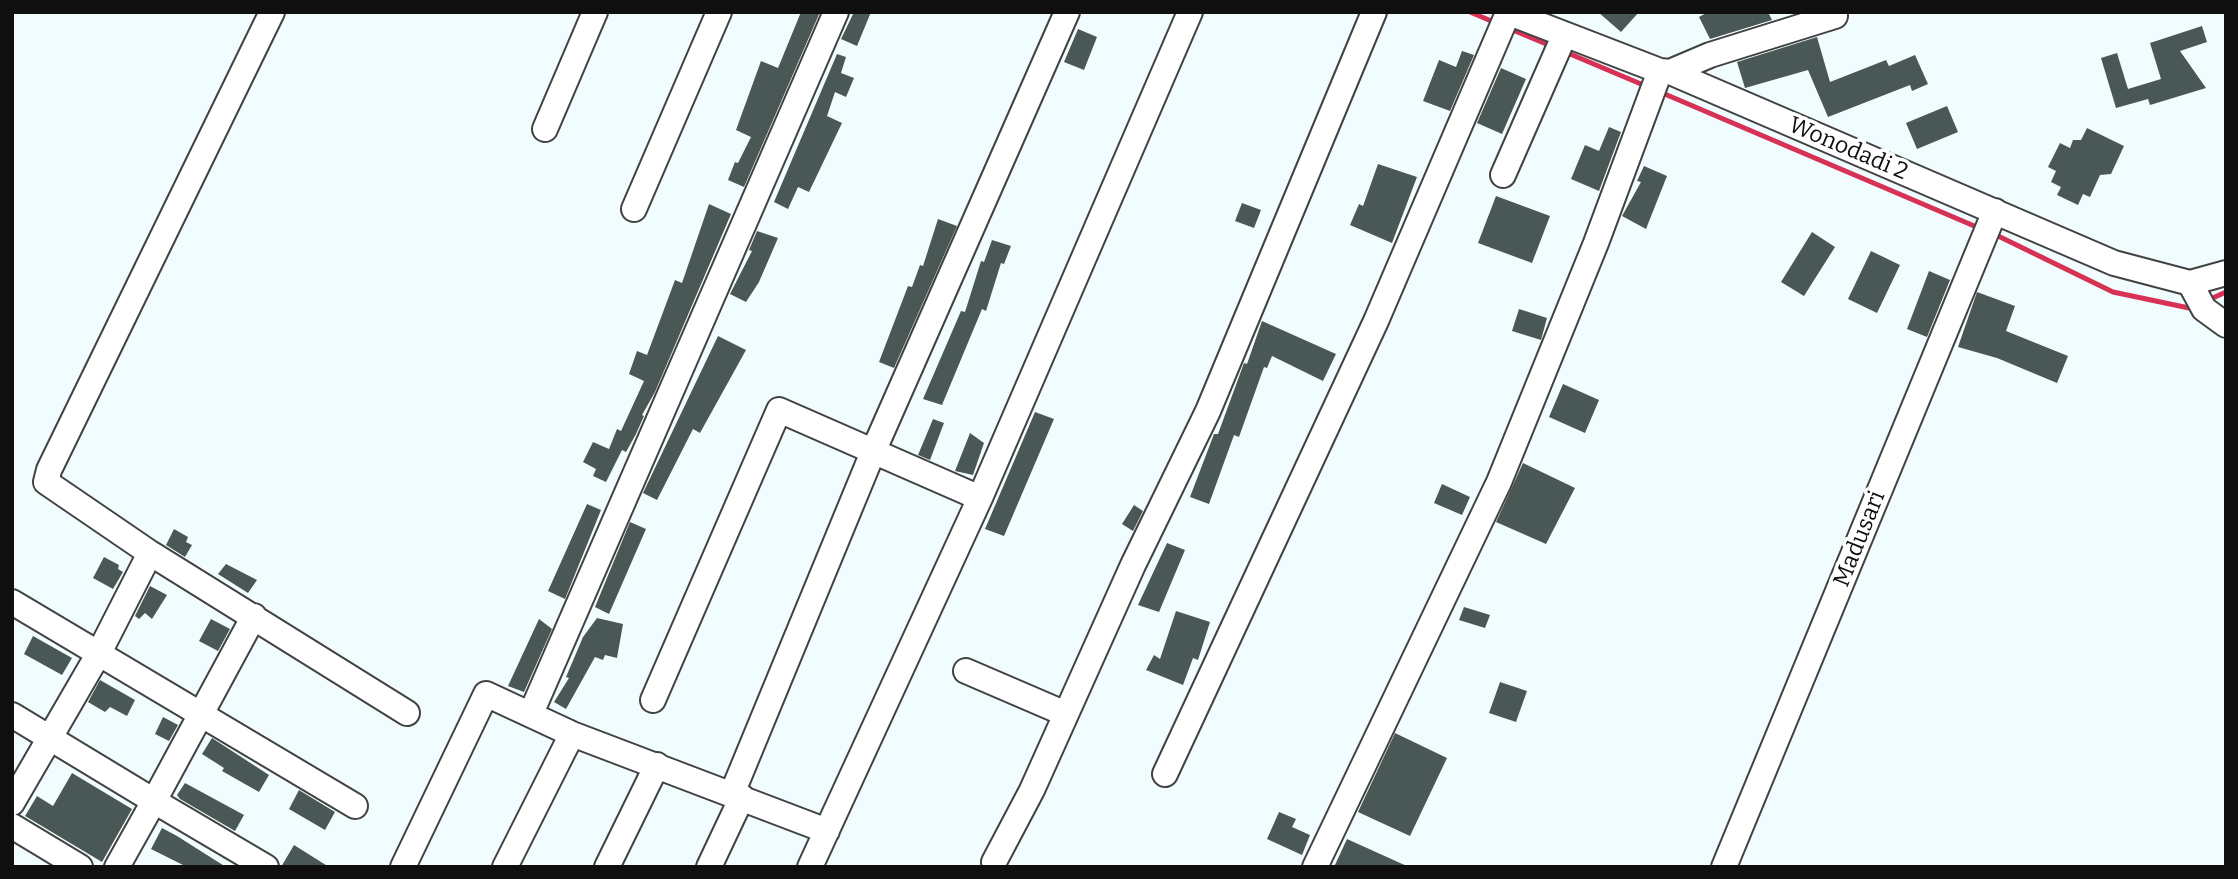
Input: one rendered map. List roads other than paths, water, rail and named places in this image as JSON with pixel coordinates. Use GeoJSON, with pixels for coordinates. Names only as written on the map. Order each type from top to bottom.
{"type":"FeatureCollection","features":[{"type":"Feature","properties":{"kind":"street"},"geometry":{"type":"LineString","coordinates":[[272,12],[46,477],[50,487],[150,553],[407,713]]}},
{"type":"Feature","properties":{"kind":"street"},"geometry":{"type":"LineString","coordinates":[[545,129],[595,12]]}},
{"type":"Feature","properties":{"kind":"street"},"geometry":{"type":"LineString","coordinates":[[634,209],[719,12]]}},
{"type":"Feature","properties":{"kind":"street"},"geometry":{"type":"LineString","coordinates":[[537,702],[836,12]]}},
{"type":"Feature","properties":{"kind":"street"},"geometry":{"type":"LineString","coordinates":[[709,867],[873,452],[1067,12]]}},
{"type":"Feature","properties":{"kind":"street"},"geometry":{"type":"LineString","coordinates":[[810,867],[980,498],[1190,12]]}},
{"type":"Feature","properties":{"kind":"street"},"geometry":{"type":"LineString","coordinates":[[994,862],[1032,790],[1133,565],[1208,411],[1374,12]]}},
{"type":"Feature","properties":{"kind":"street"},"geometry":{"type":"LineString","coordinates":[[1315,867],[1499,482],[1660,80],[1710,55],[1835,16]]}},
{"type":"Feature","properties":{"kind":"street"},"geometry":{"type":"LineString","coordinates":[[1165,774],[1298,482],[1376,321],[1504,20]]}},
{"type":"Feature","properties":{"kind":"street","name":"Wonodadi 2"},"geometry":{"type":"LineString","coordinates":[[1504,20],[1560,45],[1660,80],[2196,295]]}},
{"type":"Feature","properties":{"kind":"street"},"geometry":{"type":"LineString","coordinates":[[1503,175],[1560,45]]}},
{"type":"Feature","properties":{"kind":"street","name":"Madusari"},"geometry":{"type":"LineString","coordinates":[[1724,867],[1994,213]]}},
{"type":"Feature","properties":{"kind":"street"},"geometry":{"type":"LineString","coordinates":[[2226,273],[2196,295],[2226,325]]}},
{"type":"Feature","properties":{"kind":"street"},"geometry":{"type":"LineString","coordinates":[[653,700],[779,410],[980,498]]}},
{"type":"Feature","properties":{"kind":"street"},"geometry":{"type":"LineString","coordinates":[[12,803],[99,653],[150,553]]}},
{"type":"Feature","properties":{"kind":"street"},"geometry":{"type":"LineString","coordinates":[[12,602],[355,806]]}},
{"type":"Feature","properties":{"kind":"street"},"geometry":{"type":"LineString","coordinates":[[117,867],[254,616]]}},
{"type":"Feature","properties":{"kind":"street"},"geometry":{"type":"LineString","coordinates":[[966,671],[1066,714]]}},
{"type":"Feature","properties":{"kind":"street"},"geometry":{"type":"LineString","coordinates":[[403,867],[486,694],[572,734],[739,791],[827,831]]}},
{"type":"Feature","properties":{"kind":"street"},"geometry":{"type":"LineString","coordinates":[[12,715],[266,867]]}},
{"type":"Feature","properties":{"kind":"street"},"geometry":{"type":"LineString","coordinates":[[505,867],[572,734]]}},
{"type":"Feature","properties":{"kind":"street"},"geometry":{"type":"LineString","coordinates":[[607,867],[657,765]]}},
{"type":"Feature","properties":{"kind":"street"},"geometry":{"type":"LineString","coordinates":[[12,826],[80,867]]}},
{"type":"Feature","properties":{"kind":"waterway"},"geometry":{"type":"LineString","coordinates":[[1470,12],[1496,23]]}},
{"type":"Feature","properties":{"kind":"waterway"},"geometry":{"type":"LineString","coordinates":[[1508,28],[1551,46]]}},
{"type":"Feature","properties":{"kind":"waterway"},"geometry":{"type":"LineString","coordinates":[[1563,51],[1648,87]]}},
{"type":"Feature","properties":{"kind":"waterway"},"geometry":{"type":"LineString","coordinates":[[1660,92],[1979,228]]}},
{"type":"Feature","properties":{"kind":"waterway"},"geometry":{"type":"LineString","coordinates":[[1992,233],[2113,292],[2189,308],[2193,306]]}},
{"type":"Feature","properties":{"kind":"waterway"},"geometry":{"type":"LineString","coordinates":[[2206,301],[2226,292]]}}]}
